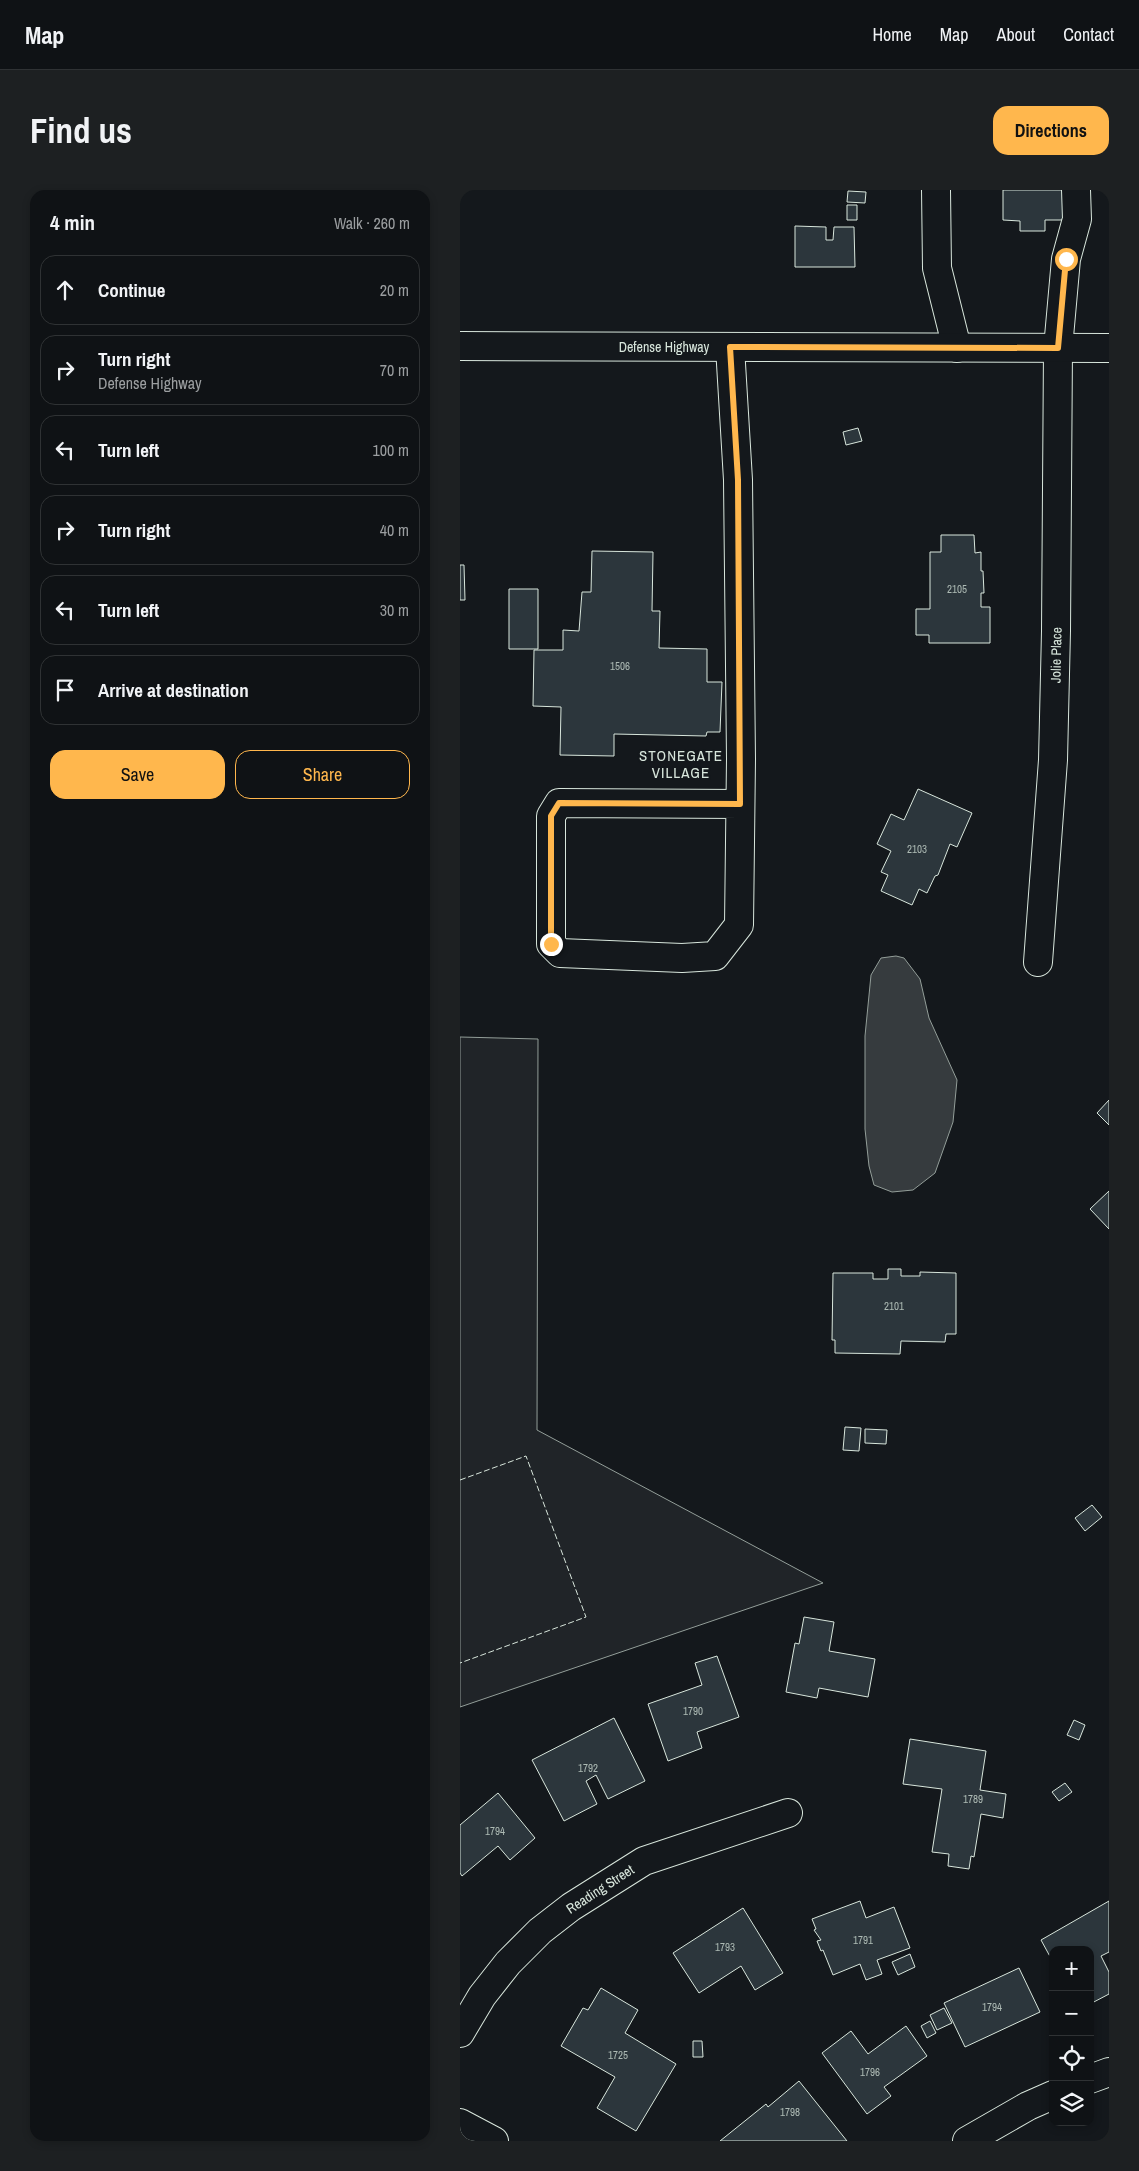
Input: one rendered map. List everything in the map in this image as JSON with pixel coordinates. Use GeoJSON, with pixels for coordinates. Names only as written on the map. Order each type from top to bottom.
{"type":"FeatureCollection","features":[{"type":"Feature","properties":{"kind":"street"},"geometry":{"type":"LineString","coordinates":[[936,190],[937,268],[956,348]]}},
{"type":"Feature","properties":{"kind":"street","name":"Jolie Place"},"geometry":{"type":"LineString","coordinates":[[1038,962],[1053,750],[1056,632],[1058,348],[1066,259],[1077,219],[1076,190]]}},
{"type":"Feature","properties":{"kind":"street","name":"Defense Highway"},"geometry":{"type":"LineString","coordinates":[[460,346],[1109,348]]}},
{"type":"Feature","properties":{"kind":"street"},"geometry":{"type":"LineString","coordinates":[[730,347],[738,480],[740,804],[739,925],[715,956],[682,958],[560,953],[551,944],[551,816],[559,803],[740,804]]}},
{"type":"Feature","properties":{"kind":"street","name":"Reading Street"},"geometry":{"type":"LineString","coordinates":[[460,2033],[482,1996],[508,1963],[540,1931],[571,1907],[644,1861],[788,1813]]}},
{"type":"Feature","properties":{"kind":"street"},"geometry":{"type":"LineString","coordinates":[[1094,2078],[1109,2072]]}},
{"type":"Feature","properties":{"kind":"street"},"geometry":{"type":"LineString","coordinates":[[967,2141],[1028,2106],[1049,2097]]}},
{"type":"Feature","properties":{"kind":"street"},"geometry":{"type":"LineString","coordinates":[[460,2123],[494,2141]]}},
{"type":"Feature","properties":{"kind":"shaded area"},"geometry":{"type":"Polygon","coordinates":[[[896,956],[904,958],[920,979],[929,1018],[957,1080],[953,1122],[935,1173],[913,1190],[892,1192],[874,1185],[869,1166],[865,1129],[865,1036],[871,975],[881,958],[896,956]]]}},
{"type":"Feature","properties":{"kind":"shaded area"},"geometry":{"type":"Polygon","coordinates":[[[460,1037],[538,1039],[537,1430],[823,1583],[460,1707],[460,1037]]]}},
{"type":"Feature","properties":{"kind":"building"},"geometry":{"type":"Polygon","coordinates":[[[1003,190],[1068,190],[1068,220],[1045,220],[1045,231],[1020,231],[1020,221],[1003,220],[1003,190]]]}},
{"type":"Feature","properties":{"kind":"building"},"geometry":{"type":"Polygon","coordinates":[[[848,191],[866,192],[865,203],[847,202],[848,191]]]}},
{"type":"Feature","properties":{"kind":"building"},"geometry":{"type":"Polygon","coordinates":[[[847,205],[857,205],[857,220],[847,220],[847,205]]]}},
{"type":"Feature","properties":{"kind":"building"},"geometry":{"type":"Polygon","coordinates":[[[795,226],[826,227],[826,240],[833,240],[834,227],[854,227],[855,267],[795,267],[795,226]]]}},
{"type":"Feature","properties":{"kind":"building"},"geometry":{"type":"Polygon","coordinates":[[[858,428],[862,441],[846,445],[843,432],[858,428]]]}},
{"type":"Feature","properties":{"kind":"building"},"geometry":{"type":"Polygon","coordinates":[[[941,535],[974,535],[975,553],[981,552],[981,571],[983,571],[984,593],[981,593],[981,607],[990,607],[990,643],[929,643],[929,635],[916,635],[916,609],[930,609],[930,552],[941,552],[941,535]]]}},
{"type":"Feature","properties":{"kind":"building"},"geometry":{"type":"Polygon","coordinates":[[[592,551],[653,552],[652,611],[660,611],[659,648],[707,649],[707,682],[722,682],[720,732],[707,732],[706,736],[614,734],[614,756],[560,755],[561,707],[533,706],[534,650],[563,650],[563,630],[579,631],[582,592],[591,592],[592,551]]]}},
{"type":"Feature","properties":{"kind":"building"},"geometry":{"type":"Polygon","coordinates":[[[460,565],[464,565],[465,600],[460,600],[460,565]]]}},
{"type":"Feature","properties":{"kind":"building"},"geometry":{"type":"Polygon","coordinates":[[[509,589],[538,589],[538,649],[509,649],[509,589]]]}},
{"type":"Feature","properties":{"kind":"building"},"geometry":{"type":"Polygon","coordinates":[[[918,789],[972,813],[957,847],[950,844],[938,875],[935,876],[927,893],[919,889],[912,905],[881,891],[888,875],[881,872],[891,851],[877,844],[891,814],[904,820],[918,789]]]}},
{"type":"Feature","properties":{"kind":"building"},"geometry":{"type":"Polygon","coordinates":[[[1109,1100],[1109,1125],[1097,1113],[1109,1100]]]}},
{"type":"Feature","properties":{"kind":"building"},"geometry":{"type":"Polygon","coordinates":[[[1109,1191],[1109,1229],[1090,1209],[1109,1191]]]}},
{"type":"Feature","properties":{"kind":"building"},"geometry":{"type":"Polygon","coordinates":[[[888,1269],[901,1269],[901,1276],[920,1276],[920,1272],[956,1273],[956,1334],[946,1334],[945,1342],[901,1341],[900,1354],[835,1353],[835,1340],[832,1340],[833,1273],[873,1273],[873,1279],[888,1279],[888,1269]]]}},
{"type":"Feature","properties":{"kind":"building"},"geometry":{"type":"Polygon","coordinates":[[[845,1427],[861,1428],[859,1451],[843,1450],[845,1427]]]}},
{"type":"Feature","properties":{"kind":"building"},"geometry":{"type":"Polygon","coordinates":[[[865,1429],[887,1430],[886,1444],[865,1443],[865,1429]]]}},
{"type":"Feature","properties":{"kind":"building"},"geometry":{"type":"Polygon","coordinates":[[[1092,1505],[1102,1517],[1085,1531],[1075,1518],[1092,1505]]]}},
{"type":"Feature","properties":{"kind":"building"},"geometry":{"type":"Polygon","coordinates":[[[804,1617],[834,1622],[829,1651],[875,1659],[868,1697],[819,1688],[817,1698],[786,1692],[795,1643],[799,1644],[804,1617]]]}},
{"type":"Feature","properties":{"kind":"building"},"geometry":{"type":"Polygon","coordinates":[[[717,1656],[739,1717],[697,1732],[702,1748],[668,1761],[648,1704],[702,1685],[695,1663],[717,1656]]]}},
{"type":"Feature","properties":{"kind":"building"},"geometry":{"type":"Polygon","coordinates":[[[614,1718],[645,1781],[608,1799],[596,1775],[586,1781],[597,1804],[564,1821],[532,1760],[614,1718]]]}},
{"type":"Feature","properties":{"kind":"building"},"geometry":{"type":"Polygon","coordinates":[[[1074,1720],[1085,1725],[1079,1740],[1067,1735],[1074,1720]]]}},
{"type":"Feature","properties":{"kind":"building"},"geometry":{"type":"Polygon","coordinates":[[[910,1739],[986,1751],[980,1790],[1006,1794],[1003,1818],[981,1814],[974,1857],[971,1856],[969,1869],[948,1866],[949,1854],[932,1852],[942,1789],[903,1784],[910,1739]]]}},
{"type":"Feature","properties":{"kind":"building"},"geometry":{"type":"Polygon","coordinates":[[[1065,1783],[1072,1792],[1059,1801],[1052,1792],[1065,1783]]]}},
{"type":"Feature","properties":{"kind":"building"},"geometry":{"type":"Polygon","coordinates":[[[498,1793],[535,1838],[510,1860],[498,1846],[462,1876],[460,1873],[460,1825],[498,1793]]]}},
{"type":"Feature","properties":{"kind":"building"},"geometry":{"type":"Polygon","coordinates":[[[860,1901],[866,1918],[894,1907],[910,1948],[877,1960],[882,1974],[866,1980],[860,1964],[833,1975],[823,1950],[821,1951],[817,1941],[821,1940],[814,1930],[816,1929],[812,1919],[860,1901]]]}},
{"type":"Feature","properties":{"kind":"building"},"geometry":{"type":"Polygon","coordinates":[[[1109,1901],[1109,1952],[1101,1956],[1109,1972],[1109,1994],[1094,2002],[1094,1946],[1049,1946],[1049,1955],[1041,1940],[1109,1901]]]}},
{"type":"Feature","properties":{"kind":"building"},"geometry":{"type":"Polygon","coordinates":[[[743,1908],[783,1973],[755,1990],[741,1966],[699,1993],[673,1953],[743,1908]]]}},
{"type":"Feature","properties":{"kind":"building"},"geometry":{"type":"Polygon","coordinates":[[[910,1954],[915,1967],[898,1975],[892,1962],[910,1954]]]}},
{"type":"Feature","properties":{"kind":"building"},"geometry":{"type":"Polygon","coordinates":[[[1019,1968],[1040,2012],[965,2047],[944,2003],[1019,1968]]]}},
{"type":"Feature","properties":{"kind":"building"},"geometry":{"type":"Polygon","coordinates":[[[601,1988],[638,2010],[625,2033],[676,2064],[636,2131],[597,2108],[615,2077],[561,2046],[583,2008],[588,2010],[601,1988]]]}},
{"type":"Feature","properties":{"kind":"building"},"geometry":{"type":"Polygon","coordinates":[[[944,2008],[952,2023],[937,2030],[930,2015],[944,2008]]]}},
{"type":"Feature","properties":{"kind":"building"},"geometry":{"type":"Polygon","coordinates":[[[930,2021],[936,2033],[927,2038],[921,2026],[930,2021]]]}},
{"type":"Feature","properties":{"kind":"building"},"geometry":{"type":"Polygon","coordinates":[[[906,2026],[927,2056],[884,2087],[891,2096],[867,2114],[822,2053],[851,2031],[868,2054],[906,2026]]]}},
{"type":"Feature","properties":{"kind":"building"},"geometry":{"type":"Polygon","coordinates":[[[693,2041],[702,2041],[703,2057],[693,2057],[693,2041]]]}},
{"type":"Feature","properties":{"kind":"building"},"geometry":{"type":"Polygon","coordinates":[[[799,2081],[847,2141],[720,2141],[766,2104],[768,2107],[799,2081]]]}},
{"type":"Feature","properties":{"kind":"fence"},"geometry":{"type":"LineString","coordinates":[[460,1480],[526,1456],[586,1617],[460,1663]]}},
{"type":"Feature","properties":{"kind":"district","name":"STONEGATE VILLAGE"},"geometry":{"type":"Point","coordinates":[681,764]}},
{"type":"Feature","properties":{"kind":"route"},"geometry":{"type":"LineString","coordinates":[[551,944],[551,816],[559,803],[740,804],[738,480],[730,347],[1058,348],[1066,259]]}}]}
